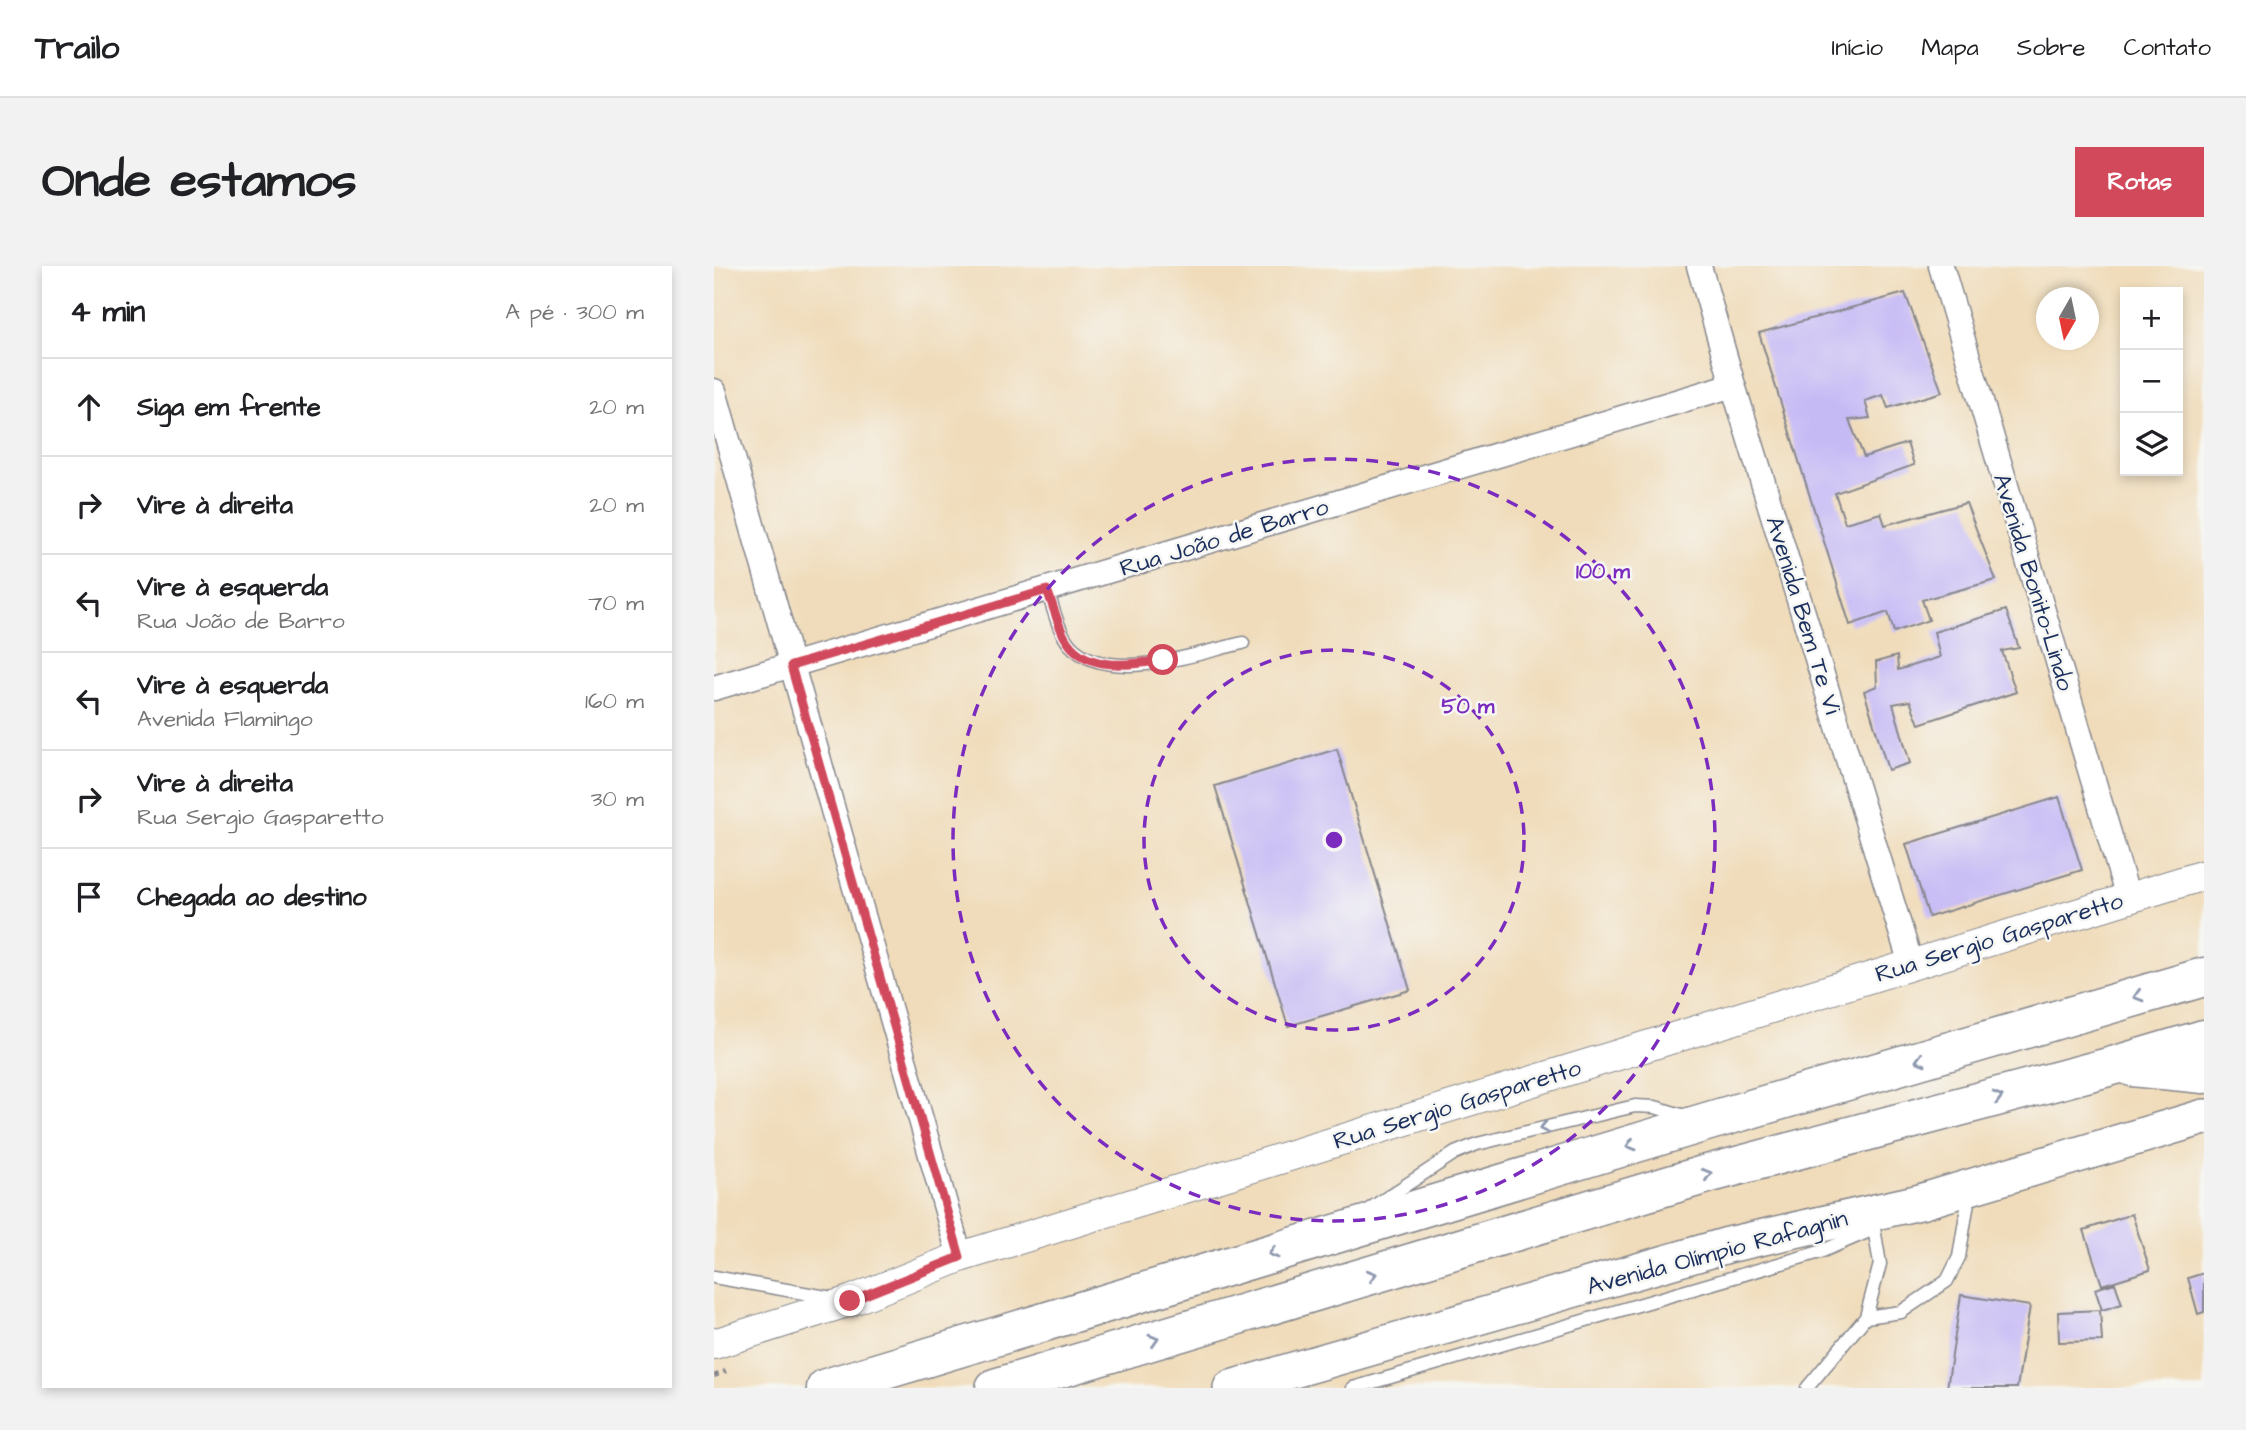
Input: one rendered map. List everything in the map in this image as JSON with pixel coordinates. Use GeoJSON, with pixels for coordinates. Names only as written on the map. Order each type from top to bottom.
{"type":"FeatureCollection","features":[{"type":"Feature","properties":{"kind":"highway"},"geometry":{"type":"LineString","coordinates":[[826,1388],[1706,1122],[2204,976]]}},
{"type":"Feature","properties":{"kind":"highway"},"geometry":{"type":"LineString","coordinates":[[995,1388],[1707,1174],[2204,1039]]}},
{"type":"Feature","properties":{"kind":"highway"},"geometry":{"type":"LineString","coordinates":[[2116,1065],[2204,1074]]}},
{"type":"Feature","properties":{"kind":"highway"},"geometry":{"type":"LineString","coordinates":[[847,1388],[1096,1306]]}},
{"type":"Feature","properties":{"kind":"highway"},"geometry":{"type":"LineString","coordinates":[[1027,1388],[1115,1352]]}},
{"type":"Feature","properties":{"kind":"main road","name":"Avenida Olímpio Rafagnin"},"geometry":{"type":"LineString","coordinates":[[1231,1388],[1728,1245],[1873,1220],[1971,1185],[2204,1117]]}},
{"type":"Feature","properties":{"kind":"street","name":"Avenida Bem Te Vi"},"geometry":{"type":"LineString","coordinates":[[1699,266],[1732,385],[1911,964]]}},
{"type":"Feature","properties":{"kind":"street","name":"Avenida Bonito-Lindo"},"geometry":{"type":"LineString","coordinates":[[1941,266],[2128,898]]}},
{"type":"Feature","properties":{"kind":"street","name":"Rua João de Barro"},"geometry":{"type":"LineString","coordinates":[[714,688],[1732,385]]}},
{"type":"Feature","properties":{"kind":"street"},"geometry":{"type":"LineString","coordinates":[[714,391],[960,1257]]}},
{"type":"Feature","properties":{"kind":"street","name":"Rua Sergio Gasparetto"},"geometry":{"type":"LineString","coordinates":[[714,1344],[850,1301],[960,1257],[2204,875]]}},
{"type":"Feature","properties":{"kind":"lane"},"geometry":{"type":"LineString","coordinates":[[1047,590],[1069,644],[1077,652],[1102,664],[1130,665],[1242,643]]}},
{"type":"Feature","properties":{"kind":"lane"},"geometry":{"type":"LineString","coordinates":[[1866,1317],[1901,1312],[1947,1281],[1959,1257],[1971,1185]]}},
{"type":"Feature","properties":{"kind":"lane"},"geometry":{"type":"LineString","coordinates":[[1353,1388],[1820,1252],[1873,1220],[1880,1264],[1866,1317],[1807,1388]]}},
{"type":"Feature","properties":{"kind":"lane"},"geometry":{"type":"LineString","coordinates":[[714,1277],[850,1301]]}},
{"type":"Feature","properties":{"kind":"building"},"geometry":{"type":"Polygon","coordinates":[[[1905,293],[1942,392],[1888,408],[1883,395],[1865,401],[1870,418],[1849,420],[1864,457],[1907,443],[1914,465],[1835,493],[1845,523],[1881,513],[1885,525],[1966,503],[1996,580],[1922,600],[1929,620],[1894,632],[1888,612],[1850,625],[1759,333],[1905,293]]]}},
{"type":"Feature","properties":{"kind":"building"},"geometry":{"type":"Polygon","coordinates":[[[2006,610],[2019,648],[2002,651],[2016,692],[1919,724],[1910,701],[1893,704],[1910,763],[1888,770],[1864,691],[1877,686],[1876,662],[1897,656],[1898,670],[1940,657],[1934,632],[2006,610]]]}},
{"type":"Feature","properties":{"kind":"building"},"geometry":{"type":"Polygon","coordinates":[[[1337,749],[1410,990],[1288,1026],[1215,786],[1337,749]]]}},
{"type":"Feature","properties":{"kind":"building"},"geometry":{"type":"Polygon","coordinates":[[[2059,797],[2082,870],[1929,917],[1906,844],[2059,797]]]}},
{"type":"Feature","properties":{"kind":"building"},"geometry":{"type":"Polygon","coordinates":[[[2132,1214],[2150,1270],[2102,1285],[2084,1230],[2132,1214]]]}},
{"type":"Feature","properties":{"kind":"building"},"geometry":{"type":"Polygon","coordinates":[[[2204,1273],[2204,1312],[2198,1314],[2188,1278],[2204,1273]]]}},
{"type":"Feature","properties":{"kind":"building"},"geometry":{"type":"Polygon","coordinates":[[[2115,1283],[2122,1304],[2102,1310],[2095,1289],[2115,1283]]]}},
{"type":"Feature","properties":{"kind":"building"},"geometry":{"type":"Polygon","coordinates":[[[1961,1295],[2030,1306],[2017,1388],[1947,1388],[1961,1295]]]}},
{"type":"Feature","properties":{"kind":"building"},"geometry":{"type":"Polygon","coordinates":[[[2100,1310],[2102,1341],[2059,1342],[2058,1312],[2100,1310]]]}},
{"type":"Feature","properties":{"kind":"route"},"geometry":{"type":"LineString","coordinates":[[850,1301],[960,1257],[791,666],[1047,590],[1065,637],[1077,652],[1102,664],[1111,665],[1163,660]]}}]}
